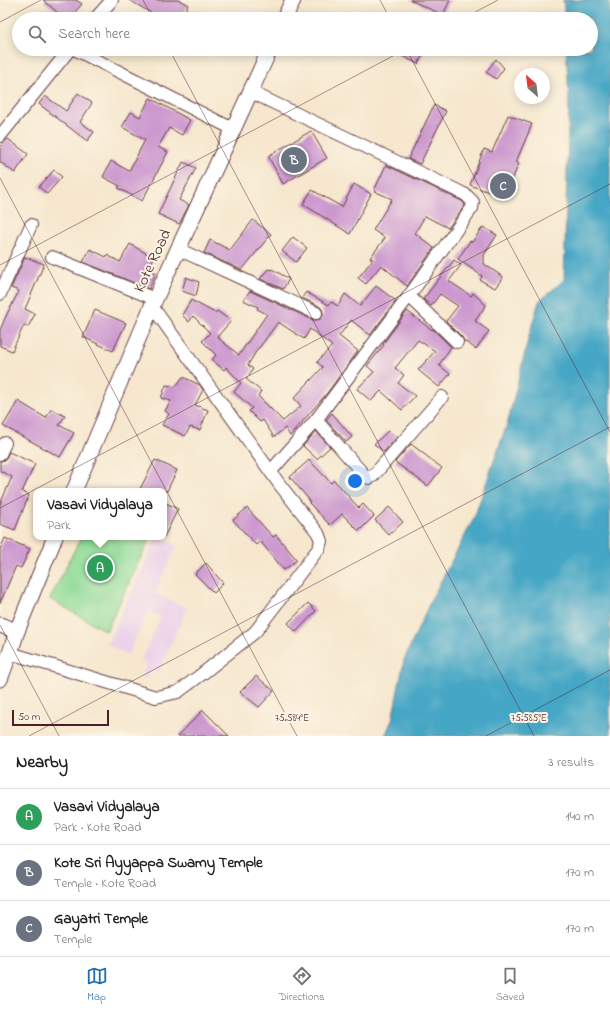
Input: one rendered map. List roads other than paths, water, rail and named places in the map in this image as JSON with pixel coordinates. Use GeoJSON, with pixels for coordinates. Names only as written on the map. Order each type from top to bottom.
{"type":"FeatureCollection","features":[{"type":"Feature","properties":{"kind":"street"},"geometry":{"type":"LineString","coordinates":[[101,12],[112,0]]}},
{"type":"Feature","properties":{"kind":"street"},"geometry":{"type":"LineString","coordinates":[[287,12],[293,0]]}},
{"type":"Feature","properties":{"kind":"street"},"geometry":{"type":"LineString","coordinates":[[2,131],[64,56]]}},
{"type":"Feature","properties":{"kind":"street"},"geometry":{"type":"LineString","coordinates":[[88,56],[233,129]]}},
{"type":"Feature","properties":{"kind":"street","name":"Kote Road"},"geometry":{"type":"LineString","coordinates":[[75,488],[154,302],[267,56]]}},
{"type":"Feature","properties":{"kind":"street"},"geometry":{"type":"LineString","coordinates":[[251,92],[458,191],[466,195],[473,202],[472,208],[409,296],[316,420],[270,471]]}},
{"type":"Feature","properties":{"kind":"street"},"geometry":{"type":"LineString","coordinates":[[0,294],[31,225]]}},
{"type":"Feature","properties":{"kind":"street"},"geometry":{"type":"LineString","coordinates":[[178,250],[316,313]]}},
{"type":"Feature","properties":{"kind":"street"},"geometry":{"type":"LineString","coordinates":[[10,653],[156,697],[178,692],[255,632],[319,548],[321,541],[318,533],[270,471],[154,302],[52,257]]}},
{"type":"Feature","properties":{"kind":"street"},"geometry":{"type":"LineString","coordinates":[[409,296],[457,342]]}},
{"type":"Feature","properties":{"kind":"street"},"geometry":{"type":"LineString","coordinates":[[316,420],[365,476],[369,478],[373,476],[442,397]]}},
{"type":"Feature","properties":{"kind":"street"},"geometry":{"type":"LineString","coordinates":[[0,454],[5,443]]}},
{"type":"Feature","properties":{"kind":"street"},"geometry":{"type":"LineString","coordinates":[[0,679],[17,630],[54,540]]}},
{"type":"Feature","properties":{"kind":"street"},"geometry":{"type":"LineString","coordinates":[[0,625],[17,630]]}},
{"type":"Feature","properties":{"kind":"water"},"geometry":{"type":"Polygon","coordinates":[[[563,0],[610,0],[610,736],[385,736],[392,720],[404,660],[430,602],[474,518],[508,421],[539,301],[564,280],[569,97],[566,56],[598,56],[598,12],[564,12],[563,0]]]}},
{"type":"Feature","properties":{"kind":"place","name":"Kote Sri Ayyappa Swamy Temple"},"geometry":{"type":"Point","coordinates":[294,160]}},
{"type":"Feature","properties":{"kind":"place","name":"Gayatri Temple"},"geometry":{"type":"Point","coordinates":[503,186]}},
{"type":"Feature","properties":{"kind":"place","name":"Vasavi Vidyalaya"},"geometry":{"type":"Point","coordinates":[100,568]}}]}
